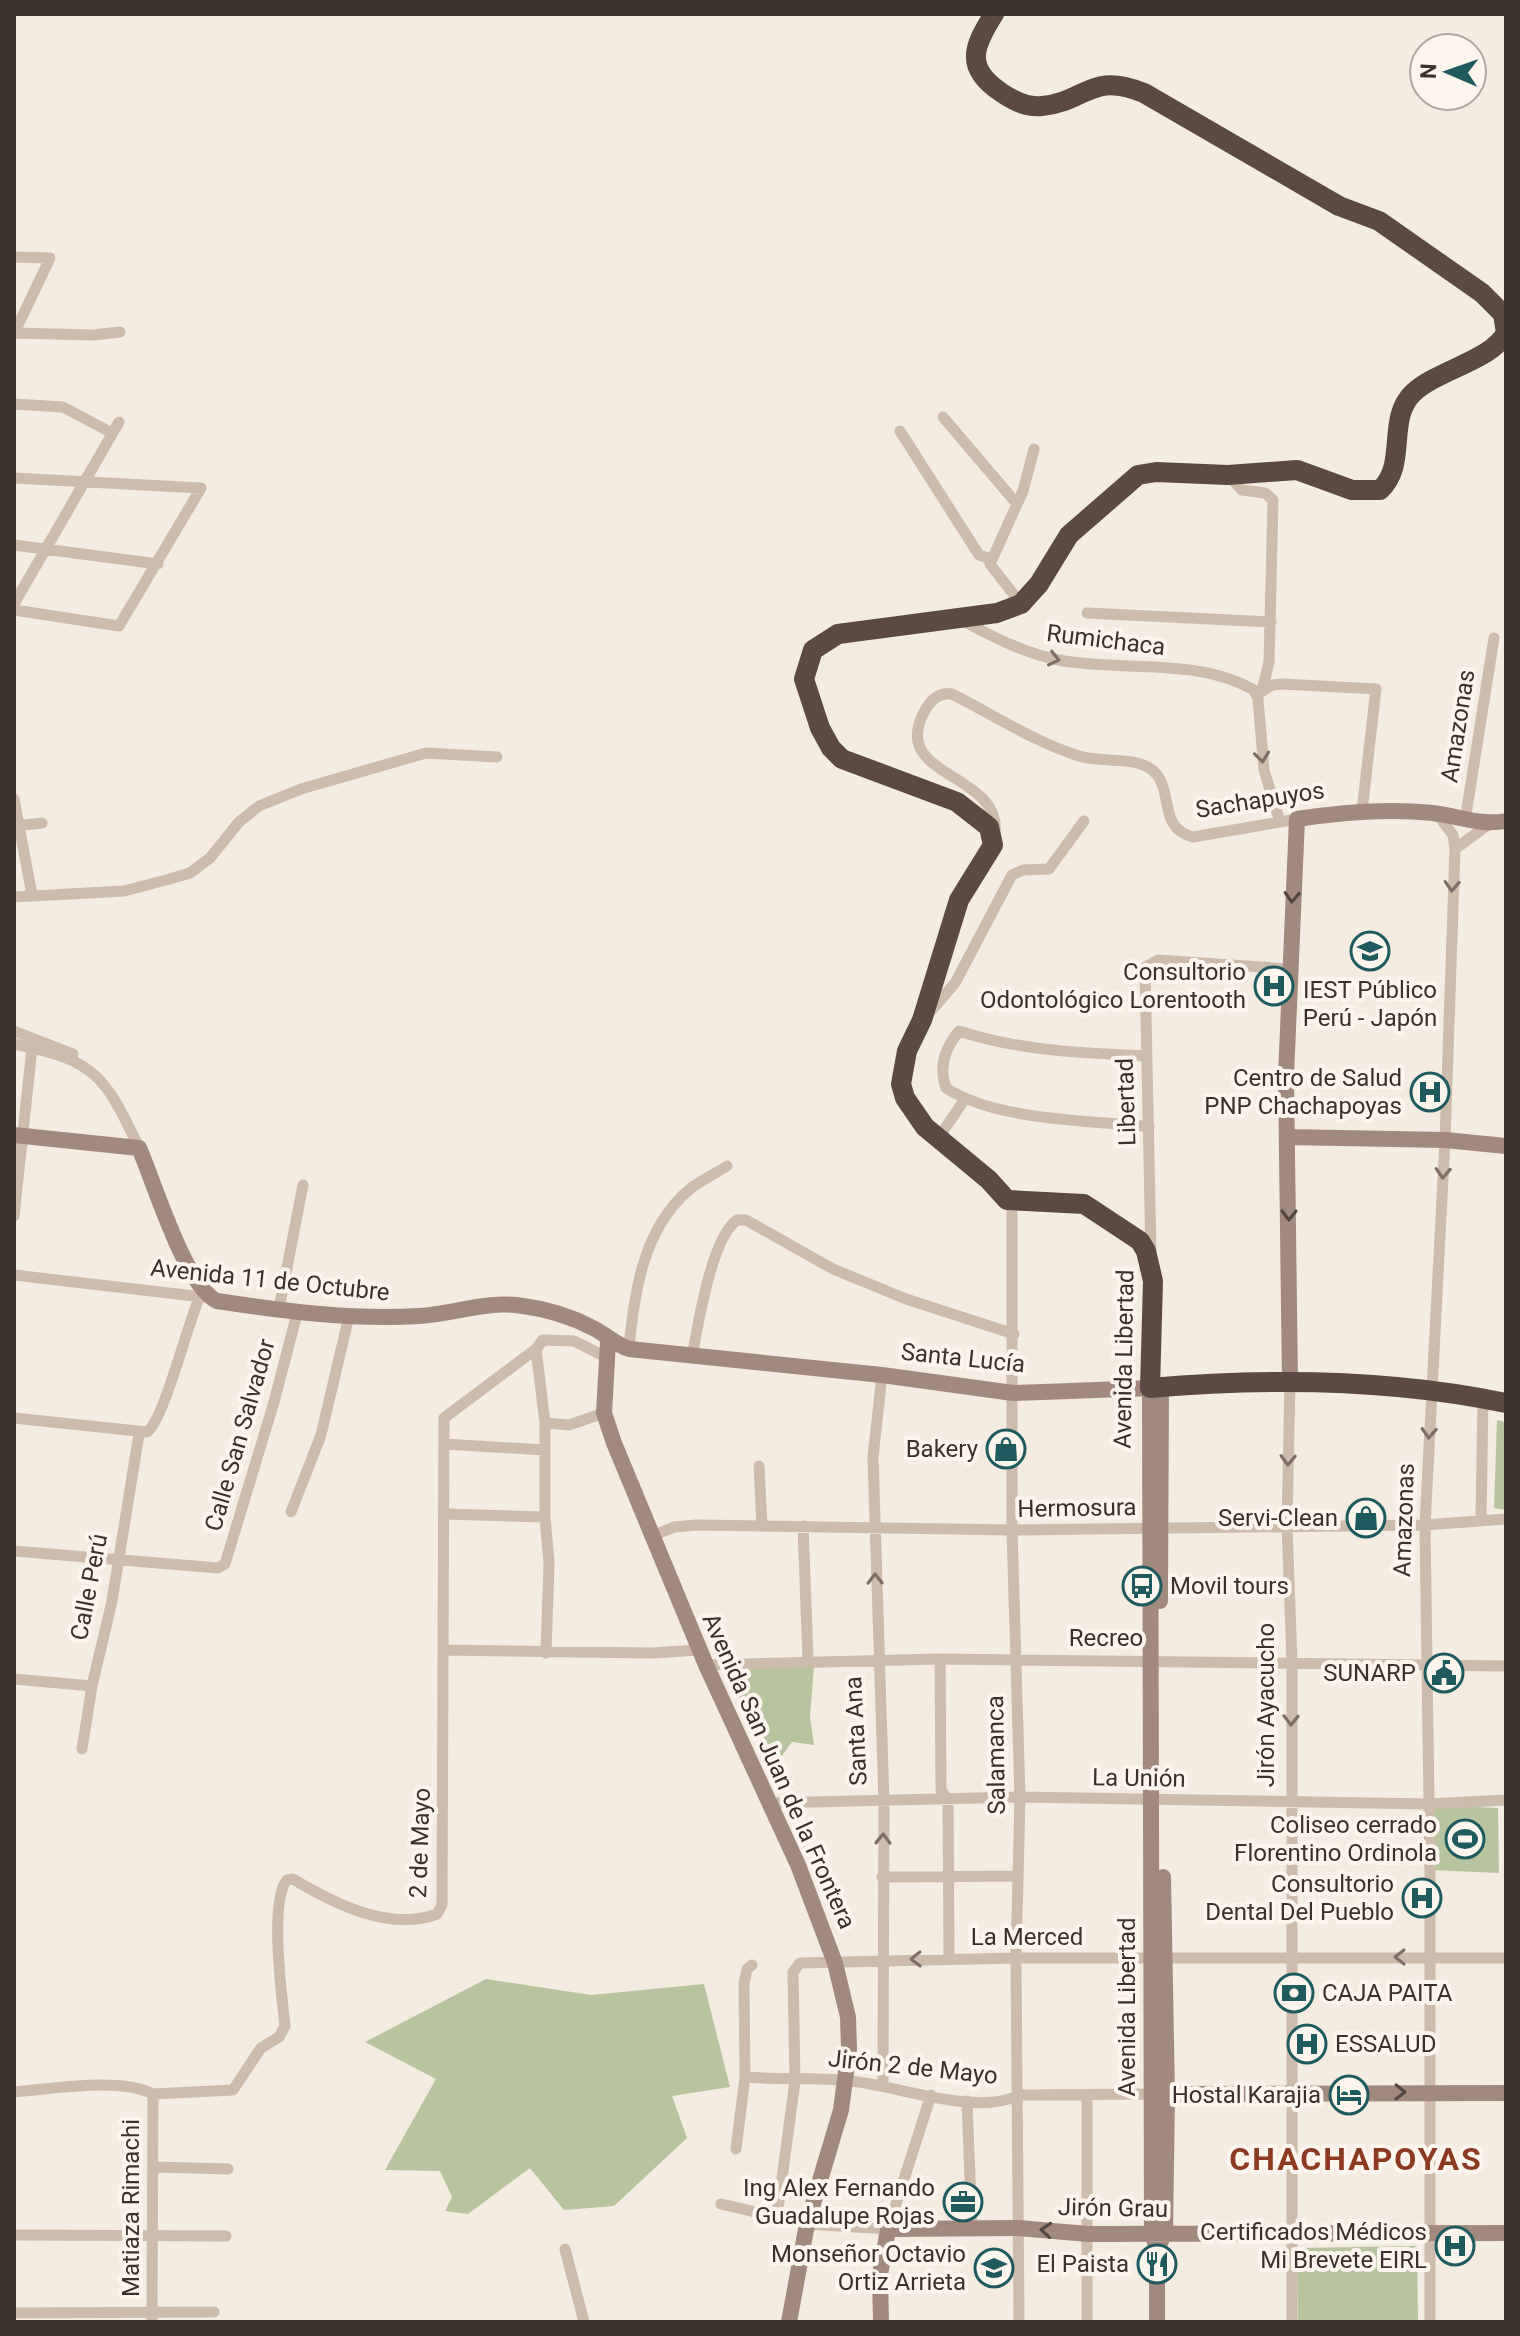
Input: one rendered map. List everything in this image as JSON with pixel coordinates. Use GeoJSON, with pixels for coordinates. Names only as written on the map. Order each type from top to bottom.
{"type":"FeatureCollection","features":[{"type":"Feature","properties":{"kind":"highway"},"geometry":{"type":"LineString","coordinates":[[994,14],[977,44],[975,62],[984,80],[1010,98],[1040,107],[1091,87],[1130,87],[1144,93],[1339,206],[1379,221],[1482,293],[1503,314],[1506,333],[1494,348],[1428,383],[1405,403],[1390,481],[1380,490],[1352,490],[1297,470],[1228,475],[1156,472],[1138,475],[1069,535],[1021,604],[1009,611],[838,634],[813,650],[804,679],[820,728],[842,759],[957,802],[989,827],[993,845],[959,900],[922,1020],[907,1051],[901,1084],[913,1111],[939,1137],[1008,1194],[1084,1204],[1140,1241],[1151,1265]]}},
{"type":"Feature","properties":{"kind":"highway"},"geometry":{"type":"LineString","coordinates":[[1008,1194],[1080,1193],[1128,1220],[1151,1241]]}},
{"type":"Feature","properties":{"kind":"highway","name":"Avenida Libertad"},"geometry":{"type":"LineString","coordinates":[[1151,1241],[1161,1263],[1163,1279],[1156,1388]]}},
{"type":"Feature","properties":{"kind":"highway","name":"Avenida Libertad"},"geometry":{"type":"LineString","coordinates":[[1151,1265],[1156,1388]]}},
{"type":"Feature","properties":{"kind":"highway","name":"Santa Lucía"},"geometry":{"type":"LineString","coordinates":[[1156,1388],[1290,1382],[1431,1391],[1506,1403]]}},
{"type":"Feature","properties":{"kind":"main road","name":"Sachapuyos"},"geometry":{"type":"LineString","coordinates":[[1288,821],[1362,811],[1437,814],[1465,821],[1498,823]]}},
{"type":"Feature","properties":{"kind":"main road","name":"Jirón Ayacucho"},"geometry":{"type":"LineString","coordinates":[[1288,821],[1286,1076],[1290,1382]]}},
{"type":"Feature","properties":{"kind":"main road"},"geometry":{"type":"LineString","coordinates":[[18,1135],[139,1148],[188,1271],[202,1297]]}},
{"type":"Feature","properties":{"kind":"main road"},"geometry":{"type":"LineString","coordinates":[[1288,1137],[1445,1140],[1506,1146]]}},
{"type":"Feature","properties":{"kind":"main road","name":"Avenida 11 de Octubre"},"geometry":{"type":"LineString","coordinates":[[202,1297],[349,1316],[417,1317],[496,1304],[521,1305],[595,1329],[607,1349]]}},
{"type":"Feature","properties":{"kind":"main road","name":"Santa Lucía"},"geometry":{"type":"LineString","coordinates":[[607,1349],[882,1375],[1013,1393],[1156,1388]]}},
{"type":"Feature","properties":{"kind":"main road","name":"Avenida San Juan de la Frontera"},"geometry":{"type":"LineString","coordinates":[[607,1349],[604,1413],[650,1537],[771,1803],[835,1963],[848,2017],[846,2080],[841,2110],[807,2224],[789,2322]]}},
{"type":"Feature","properties":{"kind":"main road","name":"Avenida Libertad"},"geometry":{"type":"LineString","coordinates":[[1156,1388],[1154,1660],[1161,2094],[1157,2322]]}},
{"type":"Feature","properties":{"kind":"main road","name":"Jirón 2 de Mayo"},"geometry":{"type":"LineString","coordinates":[[1161,2094],[1292,2096],[1361,2091],[1506,2093]]}},
{"type":"Feature","properties":{"kind":"main road","name":"Jirón Grau"},"geometry":{"type":"LineString","coordinates":[[888,2229],[1018,2228],[1158,2239],[1292,2233],[1506,2233]]}},
{"type":"Feature","properties":{"kind":"main road"},"geometry":{"type":"LineString","coordinates":[[881,2322],[880,2275],[888,2229]]}},
{"type":"Feature","properties":{"kind":"street"},"geometry":{"type":"LineString","coordinates":[[14,257],[50,258],[14,333],[93,335],[120,332]]}},
{"type":"Feature","properties":{"kind":"street"},"geometry":{"type":"LineString","coordinates":[[14,404],[80,413],[116,428],[82,483],[14,607],[119,626],[201,488],[82,483],[14,478]]}},
{"type":"Feature","properties":{"kind":"street"},"geometry":{"type":"LineString","coordinates":[[943,417],[1017,504]]}},
{"type":"Feature","properties":{"kind":"street"},"geometry":{"type":"LineString","coordinates":[[900,431],[979,555],[990,559]]}},
{"type":"Feature","properties":{"kind":"street"},"geometry":{"type":"LineString","coordinates":[[1021,604],[992,570],[990,559],[1017,504],[1034,449]]}},
{"type":"Feature","properties":{"kind":"street"},"geometry":{"type":"LineString","coordinates":[[1228,475],[1242,490],[1265,493],[1273,500],[1269,662],[1258,692],[1264,770],[1288,821]]}},
{"type":"Feature","properties":{"kind":"street"},"geometry":{"type":"LineString","coordinates":[[14,545],[158,564]]}},
{"type":"Feature","properties":{"kind":"street"},"geometry":{"type":"LineString","coordinates":[[1087,613],[1271,622]]}},
{"type":"Feature","properties":{"kind":"street","name":"Rumichaca"},"geometry":{"type":"LineString","coordinates":[[957,617],[1038,655],[1065,661],[1203,673],[1258,692]]}},
{"type":"Feature","properties":{"kind":"street","name":"Amazonas"},"geometry":{"type":"LineString","coordinates":[[1465,821],[1494,638]]}},
{"type":"Feature","properties":{"kind":"street"},"geometry":{"type":"LineString","coordinates":[[1258,692],[1282,684],[1371,687],[1378,696],[1367,752],[1362,811]]}},
{"type":"Feature","properties":{"kind":"street","name":"Sachapuyos"},"geometry":{"type":"LineString","coordinates":[[993,845],[996,819],[983,796],[930,763],[921,751],[919,723],[928,705],[940,694],[952,694],[1034,737],[1082,757],[1147,766],[1158,775],[1170,821],[1182,834],[1193,837],[1288,821]]}},
{"type":"Feature","properties":{"kind":"street"},"geometry":{"type":"LineString","coordinates":[[14,897],[124,891],[166,880],[190,873],[210,858],[239,822],[259,806],[301,789],[426,753],[497,757]]}},
{"type":"Feature","properties":{"kind":"street"},"geometry":{"type":"LineString","coordinates":[[14,799],[16,826],[32,895]]}},
{"type":"Feature","properties":{"kind":"street","name":"Amazonas"},"geometry":{"type":"LineString","coordinates":[[1430,2322],[1431,1957],[1424,1663],[1425,1525],[1445,1140],[1455,849],[1453,835],[1437,814]]}},
{"type":"Feature","properties":{"kind":"street"},"geometry":{"type":"LineString","coordinates":[[922,1020],[939,1006],[955,983],[1012,875],[1023,870],[1049,869],[1084,821]]}},
{"type":"Feature","properties":{"kind":"street"},"geometry":{"type":"LineString","coordinates":[[16,826],[42,823]]}},
{"type":"Feature","properties":{"kind":"street"},"geometry":{"type":"LineString","coordinates":[[1455,849],[1498,823]]}},
{"type":"Feature","properties":{"kind":"street","name":"Libertad"},"geometry":{"type":"LineString","coordinates":[[1151,1241],[1148,963],[1158,960],[1289,969]]}},
{"type":"Feature","properties":{"kind":"street"},"geometry":{"type":"LineString","coordinates":[[14,1031],[65,1049],[85,1061],[101,1077],[117,1101],[139,1148]]}},
{"type":"Feature","properties":{"kind":"street"},"geometry":{"type":"LineString","coordinates":[[1147,1056],[1055,1051],[995,1042],[959,1031],[946,1051],[942,1073],[946,1088],[965,1099],[1044,1116],[1149,1127]]}},
{"type":"Feature","properties":{"kind":"street"},"geometry":{"type":"LineString","coordinates":[[14,1044],[63,1056],[101,1077]]}},
{"type":"Feature","properties":{"kind":"street"},"geometry":{"type":"LineString","coordinates":[[14,1216],[18,1135],[32,1048]]}},
{"type":"Feature","properties":{"kind":"street"},"geometry":{"type":"LineString","coordinates":[[939,1137],[965,1099]]}},
{"type":"Feature","properties":{"kind":"street"},"geometry":{"type":"LineString","coordinates":[[629,1349],[633,1298],[666,1215],[690,1189],[727,1166]]}},
{"type":"Feature","properties":{"kind":"street"},"geometry":{"type":"LineString","coordinates":[[279,1309],[303,1185]]}},
{"type":"Feature","properties":{"kind":"street","name":"Salamanca"},"geometry":{"type":"LineString","coordinates":[[1008,1194],[1014,1334],[1012,1530],[1020,1797],[1016,1958],[1019,2322]]}},
{"type":"Feature","properties":{"kind":"street"},"geometry":{"type":"LineString","coordinates":[[692,1357],[712,1271],[731,1224],[746,1220],[833,1269],[906,1299],[1014,1334]]}},
{"type":"Feature","properties":{"kind":"street","name":"Avenida Libertad"},"geometry":{"type":"LineString","coordinates":[[1151,1241],[1151,1265]]}},
{"type":"Feature","properties":{"kind":"street","name":"Avenida 11 de Octubre"},"geometry":{"type":"LineString","coordinates":[[14,1275],[202,1297]]}},
{"type":"Feature","properties":{"kind":"street"},"geometry":{"type":"LineString","coordinates":[[14,1418],[139,1434],[154,1427],[202,1297]]}},
{"type":"Feature","properties":{"kind":"street","name":"Calle San Salvador"},"geometry":{"type":"LineString","coordinates":[[119,1558],[218,1568],[225,1564],[298,1310]]}},
{"type":"Feature","properties":{"kind":"street"},"geometry":{"type":"LineString","coordinates":[[291,1512],[321,1435],[349,1316]]}},
{"type":"Feature","properties":{"kind":"street"},"geometry":{"type":"LineString","coordinates":[[546,1653],[549,1563],[545,1517],[545,1423],[536,1349],[543,1340],[561,1338],[607,1349]]}},
{"type":"Feature","properties":{"kind":"street","name":"2 de Mayo"},"geometry":{"type":"LineString","coordinates":[[153,2094],[233,2090],[261,2048],[282,2032],[285,2026],[278,1944],[280,1901],[287,1880],[293,1879],[351,1910],[399,1918],[437,1914],[442,1905],[444,1418],[536,1349]]}},
{"type":"Feature","properties":{"kind":"street","name":"Santa Ana"},"geometry":{"type":"LineString","coordinates":[[882,1375],[874,1427],[877,1659],[884,1802],[883,2085]]}},
{"type":"Feature","properties":{"kind":"street","name":"Jirón Ayacucho"},"geometry":{"type":"LineString","coordinates":[[1290,1382],[1287,1525],[1292,1662],[1289,1802],[1292,2322]]}},
{"type":"Feature","properties":{"kind":"street"},"geometry":{"type":"LineString","coordinates":[[1481,1520],[1483,1398]]}},
{"type":"Feature","properties":{"kind":"street"},"geometry":{"type":"LineString","coordinates":[[545,1423],[569,1425],[604,1413]]}},
{"type":"Feature","properties":{"kind":"street","name":"Calle Perú"},"geometry":{"type":"LineString","coordinates":[[82,1749],[139,1434]]}},
{"type":"Feature","properties":{"kind":"street"},"geometry":{"type":"LineString","coordinates":[[444,1444],[545,1450]]}},
{"type":"Feature","properties":{"kind":"street"},"geometry":{"type":"LineString","coordinates":[[759,1466],[762,1525]]}},
{"type":"Feature","properties":{"kind":"street"},"geometry":{"type":"LineString","coordinates":[[445,1514],[545,1517]]}},
{"type":"Feature","properties":{"kind":"street","name":"Hermosura"},"geometry":{"type":"LineString","coordinates":[[650,1537],[674,1527],[762,1525],[1012,1530],[1425,1525],[1506,1519]]}},
{"type":"Feature","properties":{"kind":"street"},"geometry":{"type":"LineString","coordinates":[[803,1526],[808,1660]]}},
{"type":"Feature","properties":{"kind":"street"},"geometry":{"type":"LineString","coordinates":[[14,1551],[119,1558]]}},
{"type":"Feature","properties":{"kind":"street","name":"Recreo"},"geometry":{"type":"LineString","coordinates":[[445,1650],[808,1660],[1154,1660],[1506,1666]]}},
{"type":"Feature","properties":{"kind":"street"},"geometry":{"type":"LineString","coordinates":[[940,1659],[941,1790],[948,1800],[949,1959]]}},
{"type":"Feature","properties":{"kind":"street"},"geometry":{"type":"LineString","coordinates":[[14,1679],[92,1686]]}},
{"type":"Feature","properties":{"kind":"street","name":"La Unión"},"geometry":{"type":"LineString","coordinates":[[771,1803],[1020,1797],[1428,1804],[1506,1800]]}},
{"type":"Feature","properties":{"kind":"street"},"geometry":{"type":"LineString","coordinates":[[882,1877],[1018,1876]]}},
{"type":"Feature","properties":{"kind":"street","name":"La Merced"},"geometry":{"type":"LineString","coordinates":[[795,2081],[793,1972],[800,1963],[1291,1956],[1506,1958]]}},
{"type":"Feature","properties":{"kind":"street"},"geometry":{"type":"LineString","coordinates":[[736,2149],[745,2077],[744,1984],[747,1969],[752,1965]]}},
{"type":"Feature","properties":{"kind":"street","name":"Jirón 2 de Mayo"},"geometry":{"type":"LineString","coordinates":[[745,2077],[795,2081],[846,2080],[967,2101],[1008,2101],[1019,2095],[1161,2094]]}},
{"type":"Feature","properties":{"kind":"street"},"geometry":{"type":"LineString","coordinates":[[777,2216],[795,2081]]}},
{"type":"Feature","properties":{"kind":"street"},"geometry":{"type":"LineString","coordinates":[[14,2092],[114,2086],[143,2089],[153,2094]]}},
{"type":"Feature","properties":{"kind":"street","name":"Matiaza Rimachi"},"geometry":{"type":"LineString","coordinates":[[152,2316],[153,2094]]}},
{"type":"Feature","properties":{"kind":"street"},"geometry":{"type":"LineString","coordinates":[[888,2229],[931,2095]]}},
{"type":"Feature","properties":{"kind":"street"},"geometry":{"type":"LineString","coordinates":[[1087,2095],[1087,2322]]}},
{"type":"Feature","properties":{"kind":"street"},"geometry":{"type":"LineString","coordinates":[[967,2101],[972,2228]]}},
{"type":"Feature","properties":{"kind":"street"},"geometry":{"type":"LineString","coordinates":[[155,2167],[228,2169]]}},
{"type":"Feature","properties":{"kind":"street","name":"Jirón Grau"},"geometry":{"type":"LineString","coordinates":[[721,2204],[807,2224],[888,2229]]}},
{"type":"Feature","properties":{"kind":"street"},"geometry":{"type":"LineString","coordinates":[[14,2235],[226,2236]]}},
{"type":"Feature","properties":{"kind":"street"},"geometry":{"type":"LineString","coordinates":[[565,2249],[584,2322]]}},
{"type":"Feature","properties":{"kind":"street"},"geometry":{"type":"LineString","coordinates":[[14,2313],[152,2316],[214,2312]]}},
{"type":"Feature","properties":{"kind":"green space"},"geometry":{"type":"Polygon","coordinates":[[[1497,1420],[1506,1422],[1506,1510],[1494,1508],[1497,1420]]]}},
{"type":"Feature","properties":{"kind":"green space"},"geometry":{"type":"Polygon","coordinates":[[[740,1661],[814,1665],[810,1717],[814,1745],[792,1742],[778,1761],[728,1680],[740,1661]]]}},
{"type":"Feature","properties":{"kind":"green space","name":"Coliseo cerrado Florentino Ordinola"},"geometry":{"type":"Polygon","coordinates":[[[1432,1805],[1498,1808],[1499,1873],[1431,1870],[1432,1805]]]}},
{"type":"Feature","properties":{"kind":"green space"},"geometry":{"type":"Polygon","coordinates":[[[486,1979],[591,1995],[704,1984],[730,2087],[672,2096],[687,2138],[614,2206],[564,2210],[530,2168],[468,2214],[445,2211],[452,2197],[440,2171],[385,2170],[436,2079],[365,2042],[486,1979]]]}},
{"type":"Feature","properties":{"kind":"green space"},"geometry":{"type":"Polygon","coordinates":[[[1417,2246],[1418,2322],[1298,2322],[1297,2248],[1417,2246]]]}},
{"type":"Feature","properties":{"kind":"place","name":"IEST Público Perú - Japón"},"geometry":{"type":"Point","coordinates":[1370,951]}},
{"type":"Feature","properties":{"kind":"place","name":"Consultorio Odontológico Lorentooth"},"geometry":{"type":"Point","coordinates":[1274,986]}},
{"type":"Feature","properties":{"kind":"place","name":"Centro de Salud PNP Chachapoyas"},"geometry":{"type":"Point","coordinates":[1430,1092]}},
{"type":"Feature","properties":{"kind":"place","name":"Bakery"},"geometry":{"type":"Point","coordinates":[1006,1449]}},
{"type":"Feature","properties":{"kind":"place","name":"Servi-Clean"},"geometry":{"type":"Point","coordinates":[1366,1518]}},
{"type":"Feature","properties":{"kind":"place","name":"Movil tours"},"geometry":{"type":"Point","coordinates":[1142,1586]}},
{"type":"Feature","properties":{"kind":"place","name":"SUNARP"},"geometry":{"type":"Point","coordinates":[1444,1673]}},
{"type":"Feature","properties":{"kind":"place","name":"Coliseo cerrado Florentino Ordinola"},"geometry":{"type":"Point","coordinates":[1465,1839]}},
{"type":"Feature","properties":{"kind":"place","name":"Consultorio Dental Del Pueblo"},"geometry":{"type":"Point","coordinates":[1422,1898]}},
{"type":"Feature","properties":{"kind":"place","name":"CAJA PAITA"},"geometry":{"type":"Point","coordinates":[1294,1993]}},
{"type":"Feature","properties":{"kind":"place","name":"ESSALUD"},"geometry":{"type":"Point","coordinates":[1307,2044]}},
{"type":"Feature","properties":{"kind":"place","name":"Hostal Karajia"},"geometry":{"type":"Point","coordinates":[1349,2095]}},
{"type":"Feature","properties":{"kind":"place","name":"Ing Alex Fernando Guadalupe Rojas"},"geometry":{"type":"Point","coordinates":[963,2202]}},
{"type":"Feature","properties":{"kind":"place","name":"Certificados Médicos Mi Brevete EIRL"},"geometry":{"type":"Point","coordinates":[1455,2246]}},
{"type":"Feature","properties":{"kind":"place","name":"El Paista"},"geometry":{"type":"Point","coordinates":[1157,2264]}},
{"type":"Feature","properties":{"kind":"place","name":"Monseñor Octavio Ortiz Arrieta"},"geometry":{"type":"Point","coordinates":[994,2268]}},
{"type":"Feature","properties":{"kind":"district","name":"CHACHAPOYAS"},"geometry":{"type":"Point","coordinates":[1356,2159]}}]}
